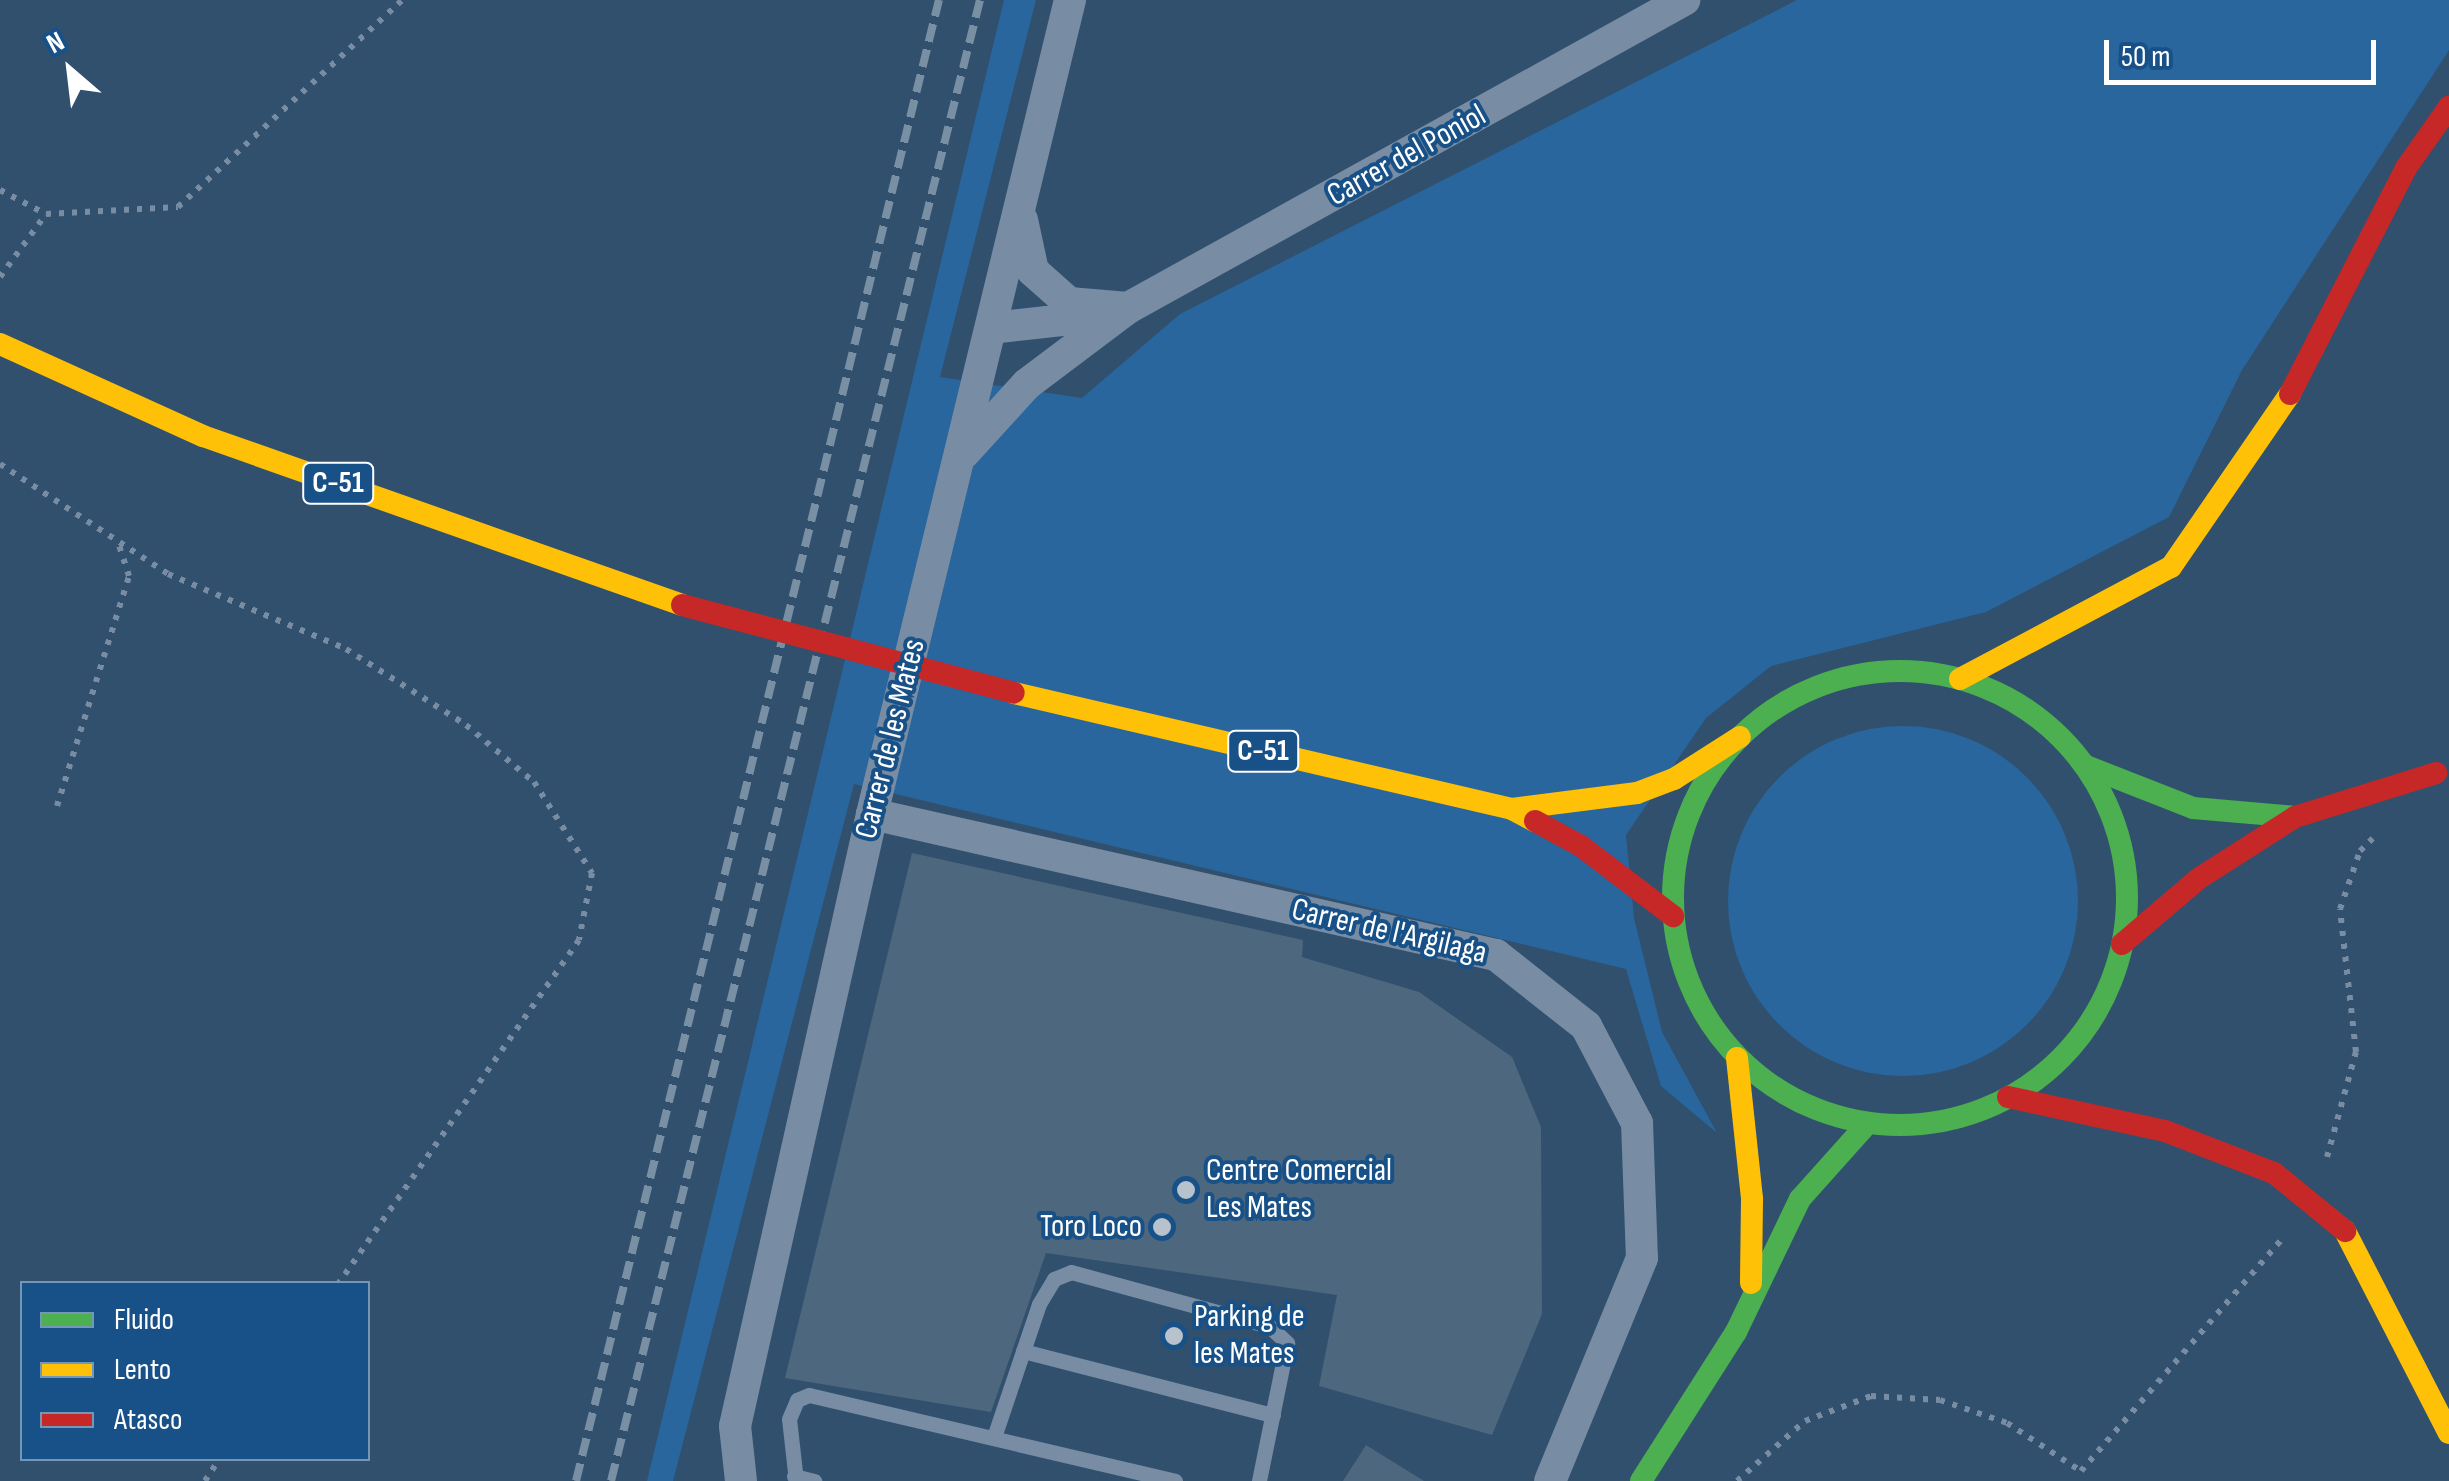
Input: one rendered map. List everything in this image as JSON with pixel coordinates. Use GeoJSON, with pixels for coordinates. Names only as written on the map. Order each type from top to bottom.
{"type":"FeatureCollection","features":[{"type":"Feature","properties":{"kind":"main road"},"geometry":{"type":"LineString","coordinates":[[1960,679],[2171,567],[2291,392],[2406,168],[2449,108]]}},
{"type":"Feature","properties":{"kind":"main road","name":"C-51"},"geometry":{"type":"LineString","coordinates":[[0,344],[203,436],[682,605],[1014,693],[1512,809],[1582,846],[1673,916]]}},
{"type":"Feature","properties":{"kind":"main road"},"geometry":{"type":"LineString","coordinates":[[2086,766],[2122,851],[2122,944],[2082,1033],[2008,1097],[1926,1123],[1868,1122],[1811,1107],[1737,1058],[1692,992],[1673,916],[1686,820],[1718,762],[1740,738],[1794,697],[1842,679],[1892,671],[1960,679],[2018,703],[2086,766],[2193,808],[2295,817]]}},
{"type":"Feature","properties":{"kind":"main road","name":"C-51"},"geometry":{"type":"LineString","coordinates":[[1512,809],[1638,793],[1674,779],[1740,738]]}},
{"type":"Feature","properties":{"kind":"main road"},"geometry":{"type":"LineString","coordinates":[[2122,944],[2198,879],[2295,817],[2436,773]]}},
{"type":"Feature","properties":{"kind":"main road"},"geometry":{"type":"LineString","coordinates":[[1737,1058],[1752,1199],[1751,1290]]}},
{"type":"Feature","properties":{"kind":"main road"},"geometry":{"type":"LineString","coordinates":[[2008,1097],[2164,1132],[2274,1173],[2345,1231],[2449,1433]]}},
{"type":"Feature","properties":{"kind":"main road"},"geometry":{"type":"LineString","coordinates":[[1641,1481],[1736,1332],[1751,1290],[1800,1199],[1868,1122]]}},
{"type":"Feature","properties":{"kind":"street","name":"Carrer de les Mates"},"geometry":{"type":"LineString","coordinates":[[741,1481],[735,1426],[872,814],[963,453],[1070,0]]}},
{"type":"Feature","properties":{"kind":"street","name":"Carrer del Poniol"},"geometry":{"type":"LineString","coordinates":[[963,453],[1027,384],[1128,308],[1684,0]]}},
{"type":"Feature","properties":{"kind":"street"},"geometry":{"type":"LineString","coordinates":[[1024,184],[1021,237],[1033,272],[1069,303],[1128,308]]}},
{"type":"Feature","properties":{"kind":"street","name":"Carrer del Poniol"},"geometry":{"type":"LineString","coordinates":[[991,328],[1084,320],[1128,308]]}},
{"type":"Feature","properties":{"kind":"street","name":"Carrer de l'Argilaga"},"geometry":{"type":"LineString","coordinates":[[872,814],[1496,954],[1586,1026],[1636,1123],[1642,1258],[1550,1481]]}},
{"type":"Feature","properties":{"kind":"lane"},"geometry":{"type":"LineString","coordinates":[[994,1438],[1023,1351],[1054,1279],[1071,1272],[1270,1326],[1287,1343],[1259,1481]]}},
{"type":"Feature","properties":{"kind":"lane"},"geometry":{"type":"LineString","coordinates":[[1023,1351],[1273,1415]]}},
{"type":"Feature","properties":{"kind":"lane"},"geometry":{"type":"LineString","coordinates":[[814,1481],[795,1478],[789,1420],[796,1400],[810,1395],[1175,1481]]}},
{"type":"Feature","properties":{"kind":"path"},"geometry":{"type":"LineString","coordinates":[[0,190],[46,214],[178,207],[402,0]]}},
{"type":"Feature","properties":{"kind":"path"},"geometry":{"type":"LineString","coordinates":[[0,277],[46,214]]}},
{"type":"Feature","properties":{"kind":"path"},"geometry":{"type":"LineString","coordinates":[[0,464],[168,574],[346,649],[466,725],[534,782],[592,873],[579,940],[340,1281]]}},
{"type":"Feature","properties":{"kind":"path"},"geometry":{"type":"LineString","coordinates":[[56,806],[129,576],[118,540]]}},
{"type":"Feature","properties":{"kind":"path"},"geometry":{"type":"LineString","coordinates":[[2326,1164],[2356,1052],[2340,909],[2360,851]]}},
{"type":"Feature","properties":{"kind":"path"},"geometry":{"type":"LineString","coordinates":[[1736,1481],[1805,1420],[1871,1396],[1940,1400],[2007,1423],[2081,1471],[2293,1225]]}},
{"type":"Feature","properties":{"kind":"shaded area"},"geometry":{"type":"Polygon","coordinates":[[[1004,0],[1036,0],[940,377],[1082,398],[1180,314],[1797,0],[2449,0],[2449,50],[2242,370],[2169,517],[1986,612],[1771,666],[1706,718],[1626,835],[1634,918],[1662,1032],[1717,1133],[1661,1086],[1626,969],[854,784],[673,1481],[647,1481],[1004,0]]]}},
{"type":"Feature","properties":{"kind":"shaded area"},"geometry":{"type":"Polygon","coordinates":[[[1886,726],[1920,726],[1954,733],[1986,746],[2014,765],[2039,790],[2058,818],[2071,850],[2078,901],[2071,952],[2058,984],[2039,1012],[2014,1037],[1986,1056],[1954,1069],[1920,1076],[1886,1076],[1852,1069],[1820,1056],[1792,1037],[1767,1012],[1748,984],[1735,952],[1728,918],[1728,884],[1735,850],[1748,818],[1767,790],[1792,765],[1820,746],[1852,733],[1886,726]]]}},
{"type":"Feature","properties":{"kind":"building","name":"Centre Comercial Les Mates"},"geometry":{"type":"Polygon","coordinates":[[[912,853],[1303,940],[1302,957],[1419,992],[1512,1057],[1541,1127],[1542,1314],[1492,1435],[1319,1386],[1337,1295],[1046,1253],[991,1412],[785,1378],[912,853]]]}},
{"type":"Feature","properties":{"kind":"building"},"geometry":{"type":"Polygon","coordinates":[[[1366,1445],[1424,1481],[1343,1481],[1366,1445]]]}},
{"type":"Feature","properties":{"kind":"railway"},"geometry":{"type":"LineString","coordinates":[[576,1481],[939,0]]}},
{"type":"Feature","properties":{"kind":"railway"},"geometry":{"type":"LineString","coordinates":[[611,1481],[980,0]]}},
{"type":"Feature","properties":{"kind":"traffic: fast"},"geometry":{"type":"LineString","coordinates":[[1900,671],[1944,675],[1987,688],[2026,709],[2060,738],[2089,772],[2110,811],[2123,854],[2127,898],[2123,942],[2110,985],[2089,1024],[2060,1058],[2026,1087],[1987,1108],[1944,1121],[1900,1125],[1856,1121],[1813,1108],[1774,1087],[1740,1058],[1711,1024],[1690,985],[1677,942],[1673,898],[1677,854],[1690,811],[1711,772],[1740,738],[1774,709],[1813,688],[1856,675],[1900,671]]}},
{"type":"Feature","properties":{"kind":"traffic: fast"},"geometry":{"type":"LineString","coordinates":[[2086,766],[2193,808],[2295,817]]}},
{"type":"Feature","properties":{"kind":"traffic: fast"},"geometry":{"type":"LineString","coordinates":[[1641,1481],[1736,1332],[1800,1199],[1868,1123]]}},
{"type":"Feature","properties":{"kind":"traffic: slow"},"geometry":{"type":"LineString","coordinates":[[0,344],[203,436],[682,605]]}},
{"type":"Feature","properties":{"kind":"traffic: slow"},"geometry":{"type":"LineString","coordinates":[[1960,679],[2171,567],[2290,394]]}},
{"type":"Feature","properties":{"kind":"traffic: slow"},"geometry":{"type":"LineString","coordinates":[[1014,693],[1512,809],[1535,821]]}},
{"type":"Feature","properties":{"kind":"traffic: slow"},"geometry":{"type":"LineString","coordinates":[[1512,809],[1637,793],[1674,779],[1740,737]]}},
{"type":"Feature","properties":{"kind":"traffic: slow"},"geometry":{"type":"LineString","coordinates":[[1737,1058],[1752,1199],[1751,1283]]}},
{"type":"Feature","properties":{"kind":"traffic: slow"},"geometry":{"type":"LineString","coordinates":[[2345,1231],[2449,1433]]}},
{"type":"Feature","properties":{"kind":"traffic: jam"},"geometry":{"type":"LineString","coordinates":[[2290,394],[2406,168],[2449,107]]}},
{"type":"Feature","properties":{"kind":"traffic: jam"},"geometry":{"type":"LineString","coordinates":[[682,605],[1014,693]]}},
{"type":"Feature","properties":{"kind":"traffic: jam"},"geometry":{"type":"LineString","coordinates":[[2122,944],[2198,879],[2295,817],[2436,773]]}},
{"type":"Feature","properties":{"kind":"traffic: jam"},"geometry":{"type":"LineString","coordinates":[[1535,821],[1581,846],[1673,916]]}},
{"type":"Feature","properties":{"kind":"traffic: jam"},"geometry":{"type":"LineString","coordinates":[[2008,1097],[2165,1131],[2274,1173]]}},
{"type":"Feature","properties":{"kind":"traffic: jam"},"geometry":{"type":"LineString","coordinates":[[2274,1173],[2345,1231]]}},
{"type":"Feature","properties":{"kind":"place","name":"Centre Comercial Les Mates"},"geometry":{"type":"Point","coordinates":[1186,1190]}},
{"type":"Feature","properties":{"kind":"place","name":"Toro Loco"},"geometry":{"type":"Point","coordinates":[1162,1227]}},
{"type":"Feature","properties":{"kind":"place","name":"Parking de les Mates"},"geometry":{"type":"Point","coordinates":[1174,1336]}}]}
